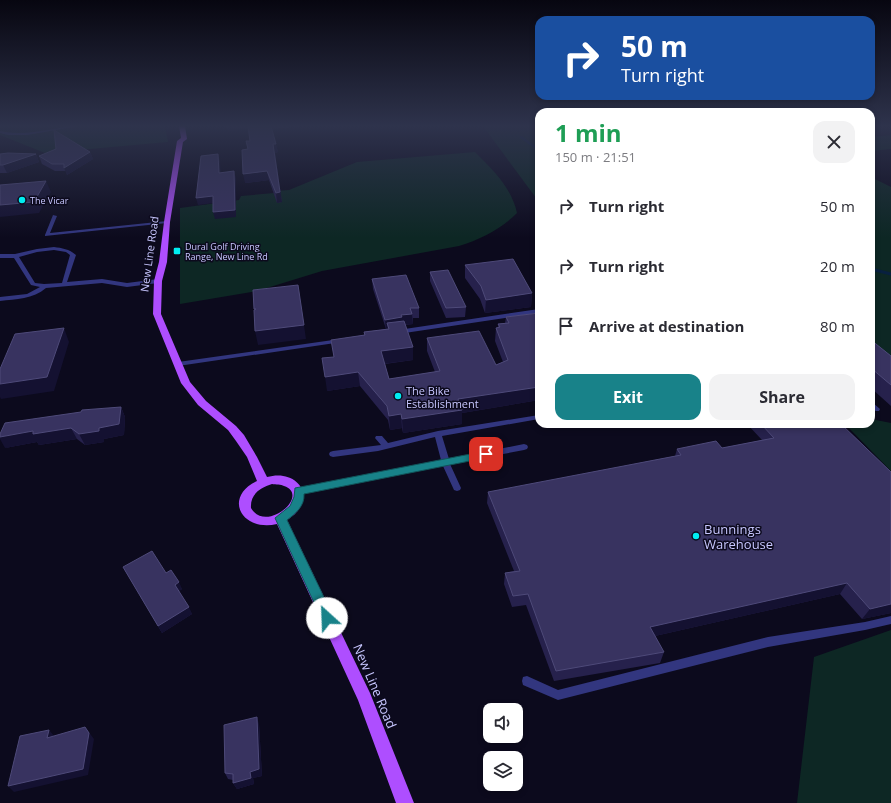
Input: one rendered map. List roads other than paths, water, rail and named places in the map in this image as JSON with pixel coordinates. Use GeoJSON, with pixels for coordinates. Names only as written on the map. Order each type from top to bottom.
{"type":"FeatureCollection","features":[{"type":"Feature","properties":{"kind":"main road","name":"New Line Road"},"geometry":{"type":"LineString","coordinates":[[175,163],[163,262],[158,281],[157,314],[166,341],[186,383],[193,393],[211,411],[232,428],[240,438],[252,457],[263,482]]}},
{"type":"Feature","properties":{"kind":"main road"},"geometry":{"type":"LineString","coordinates":[[272,480],[289,482],[299,491],[299,497],[294,509],[280,518],[261,520],[253,518],[247,513],[244,507],[248,493],[263,482],[272,480]]}},
{"type":"Feature","properties":{"kind":"main road","name":"New Line Road"},"geometry":{"type":"LineString","coordinates":[[280,518],[365,698],[405,803]]}},
{"type":"Feature","properties":{"kind":"lane"},"geometry":{"type":"LineString","coordinates":[[55,216],[47,235],[167,222]]}},
{"type":"Feature","properties":{"kind":"lane"},"geometry":{"type":"LineString","coordinates":[[0,256],[15,256],[61,248],[69,251],[73,255],[64,284]]}},
{"type":"Feature","properties":{"kind":"lane"},"geometry":{"type":"LineString","coordinates":[[15,256],[33,284],[44,286],[102,281],[127,285],[158,281]]}},
{"type":"Feature","properties":{"kind":"lane"},"geometry":{"type":"LineString","coordinates":[[0,299],[27,296],[38,292],[44,286]]}},
{"type":"Feature","properties":{"kind":"lane"},"geometry":{"type":"LineString","coordinates":[[390,333],[535,312]]}},
{"type":"Feature","properties":{"kind":"lane"},"geometry":{"type":"LineString","coordinates":[[178,364],[351,339]]}},
{"type":"Feature","properties":{"kind":"lane"},"geometry":{"type":"LineString","coordinates":[[333,454],[387,446],[438,434],[535,418]]}},
{"type":"Feature","properties":{"kind":"lane"},"geometry":{"type":"LineString","coordinates":[[438,434],[446,463],[457,488]]}},
{"type":"Feature","properties":{"kind":"lane"},"geometry":{"type":"LineString","coordinates":[[379,438],[387,446]]}},
{"type":"Feature","properties":{"kind":"lane"},"geometry":{"type":"LineString","coordinates":[[299,491],[524,447]]}},
{"type":"Feature","properties":{"kind":"lane"},"geometry":{"type":"LineString","coordinates":[[527,681],[558,695],[768,642],[865,626],[891,620]]}},
{"type":"Feature","properties":{"kind":"waterway"},"geometry":{"type":"LineString","coordinates":[[875,270],[891,274]]}},
{"type":"Feature","properties":{"kind":"place","name":"The Vicar"},"geometry":{"type":"Point","coordinates":[22,200]}},
{"type":"Feature","properties":{"kind":"place","name":"Dural Golf Driving Range, New Line Rd"},"geometry":{"type":"Point","coordinates":[177,251]}},
{"type":"Feature","properties":{"kind":"place","name":"The Bike Establishment"},"geometry":{"type":"Point","coordinates":[398,396]}},
{"type":"Feature","properties":{"kind":"place","name":"Bunnings Warehouse"},"geometry":{"type":"Point","coordinates":[696,536]}}]}
